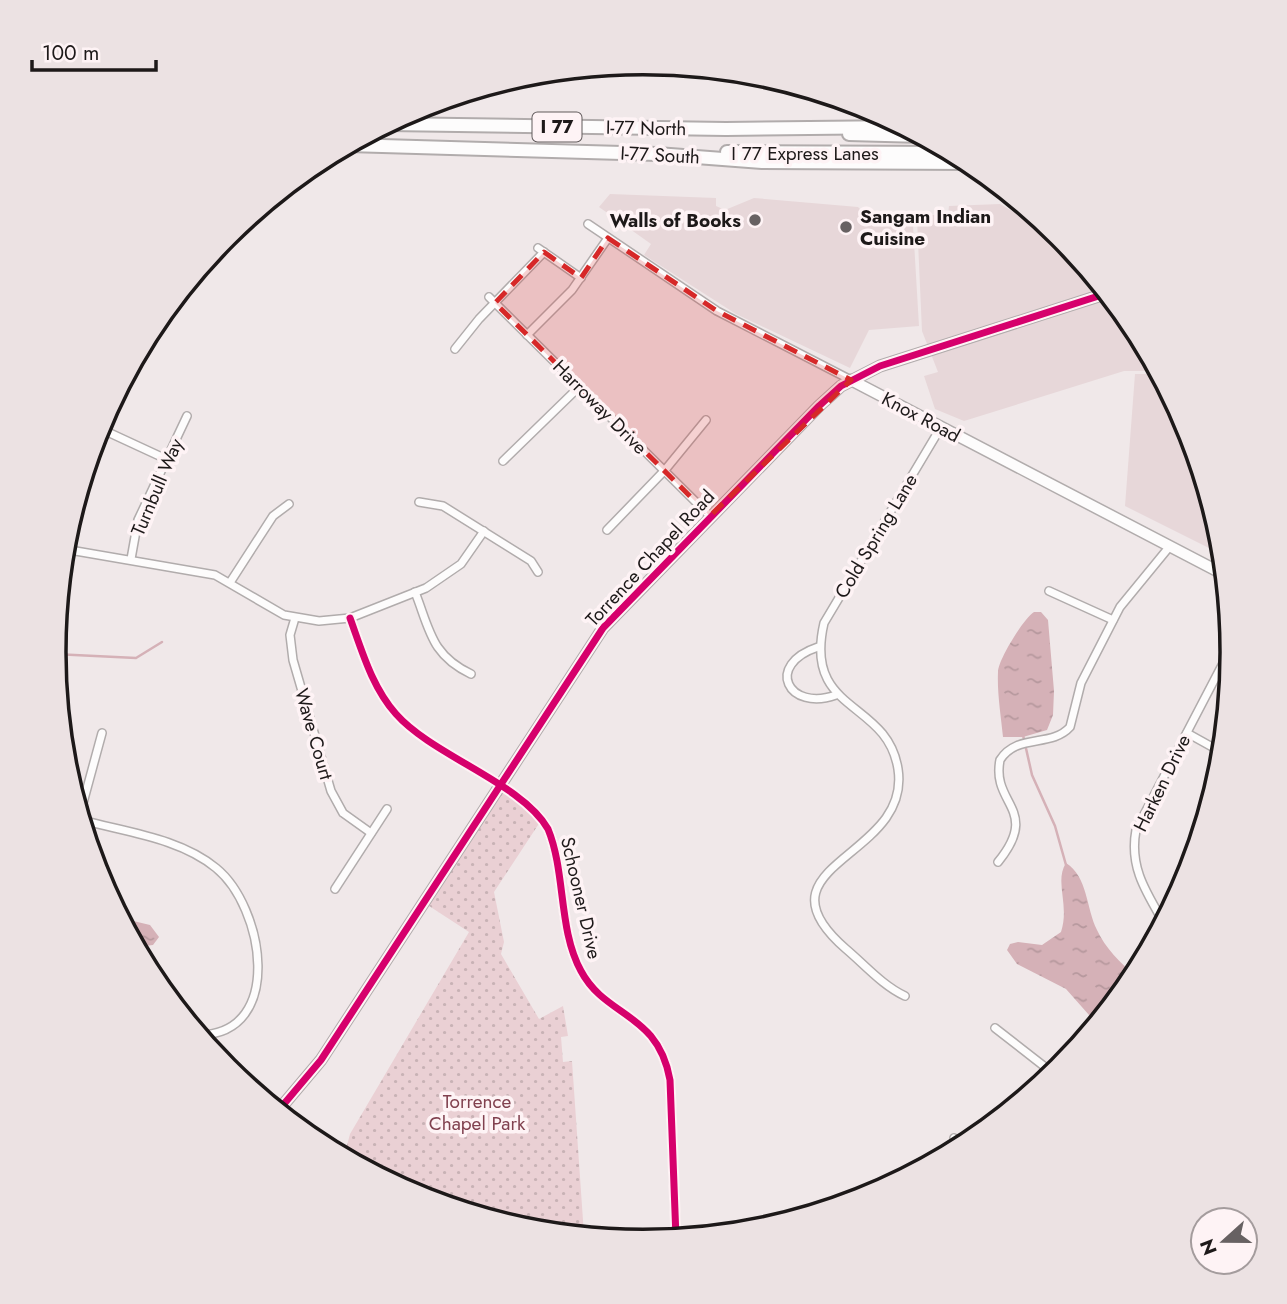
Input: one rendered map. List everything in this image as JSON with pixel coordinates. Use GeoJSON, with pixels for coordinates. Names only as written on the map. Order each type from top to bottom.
{"type":"FeatureCollection","features":[{"type":"Feature","properties":{"kind":"highway","name":"I-77 North"},"geometry":{"type":"LineString","coordinates":[[411,124],[768,129],[882,127]]}},
{"type":"Feature","properties":{"kind":"highway","name":"I 77 Express Lanes"},"geometry":{"type":"LineString","coordinates":[[768,129],[899,135]]}},
{"type":"Feature","properties":{"kind":"highway","name":"I-77 South"},"geometry":{"type":"LineString","coordinates":[[367,146],[657,154],[762,162],[949,163]]}},
{"type":"Feature","properties":{"kind":"highway","name":"I 77 Express Lanes"},"geometry":{"type":"LineString","coordinates":[[657,154],[762,151],[933,153]]}},
{"type":"Feature","properties":{"kind":"street","name":"Knox Road"},"geometry":{"type":"LineString","coordinates":[[588,224],[717,311],[1215,570]]}},
{"type":"Feature","properties":{"kind":"street"},"geometry":{"type":"LineString","coordinates":[[527,335],[562,302],[608,238]]}},
{"type":"Feature","properties":{"kind":"street"},"geometry":{"type":"LineString","coordinates":[[455,349],[492,300],[541,250],[580,278]]}},
{"type":"Feature","properties":{"kind":"street","name":"Torrence Chapel Road"},"geometry":{"type":"LineString","coordinates":[[284,1104],[321,1060],[498,785],[603,628],[819,406],[851,380],[880,366],[1097,296]]}},
{"type":"Feature","properties":{"kind":"street","name":"Harroway Drive"},"geometry":{"type":"LineString","coordinates":[[492,300],[710,516]]}},
{"type":"Feature","properties":{"kind":"street"},"geometry":{"type":"LineString","coordinates":[[503,461],[579,387]]}},
{"type":"Feature","properties":{"kind":"street","name":"Turnbull Way"},"geometry":{"type":"LineString","coordinates":[[131,559],[138,520],[187,416]]}},
{"type":"Feature","properties":{"kind":"street"},"geometry":{"type":"LineString","coordinates":[[607,530],[664,470],[706,420]]}},
{"type":"Feature","properties":{"kind":"street","name":"Cold Spring Lane"},"geometry":{"type":"LineString","coordinates":[[818,646],[824,623],[941,428]]}},
{"type":"Feature","properties":{"kind":"street"},"geometry":{"type":"LineString","coordinates":[[109,433],[166,459]]}},
{"type":"Feature","properties":{"kind":"street"},"geometry":{"type":"LineString","coordinates":[[419,502],[443,506],[531,561],[538,572]]}},
{"type":"Feature","properties":{"kind":"street"},"geometry":{"type":"LineString","coordinates":[[231,581],[273,516],[289,504]]}},
{"type":"Feature","properties":{"kind":"street"},"geometry":{"type":"LineString","coordinates":[[76,551],[215,575],[231,581],[268,607],[295,618],[319,621],[350,618],[415,592],[453,571],[484,531]]}},
{"type":"Feature","properties":{"kind":"street"},"geometry":{"type":"LineString","coordinates":[[998,862],[1010,847],[1017,829],[999,774],[1000,760],[1016,745],[1055,737],[1070,727],[1082,683],[1113,620],[1125,599],[1170,546]]}},
{"type":"Feature","properties":{"kind":"street"},"geometry":{"type":"LineString","coordinates":[[1049,591],[1113,620]]}},
{"type":"Feature","properties":{"kind":"street"},"geometry":{"type":"LineString","coordinates":[[415,592],[438,651],[454,665],[471,674]]}},
{"type":"Feature","properties":{"kind":"street","name":"Wave Court"},"geometry":{"type":"LineString","coordinates":[[295,618],[290,635],[293,660],[331,791],[343,813],[371,834]]}},
{"type":"Feature","properties":{"kind":"street","name":"Schooner Drive"},"geometry":{"type":"LineString","coordinates":[[350,618],[378,689],[397,715],[424,738],[538,814],[550,833],[571,941],[580,970],[596,990],[652,1035],[666,1059],[670,1080],[676,1228]]}},
{"type":"Feature","properties":{"kind":"street"},"geometry":{"type":"LineString","coordinates":[[836,695],[817,701],[805,698],[792,688],[786,677],[787,669],[796,658],[818,646],[828,682],[836,695],[884,735],[895,758],[899,780],[888,819],[870,838],[823,875],[816,899],[818,919],[834,939],[888,987],[905,996]]}},
{"type":"Feature","properties":{"kind":"street","name":"Harken Drive"},"geometry":{"type":"LineString","coordinates":[[1158,913],[1141,883],[1132,849],[1136,830],[1220,670]]}},
{"type":"Feature","properties":{"kind":"street"},"geometry":{"type":"LineString","coordinates":[[85,796],[102,733]]}},
{"type":"Feature","properties":{"kind":"street"},"geometry":{"type":"LineString","coordinates":[[1187,733],[1212,748]]}},
{"type":"Feature","properties":{"kind":"street"},"geometry":{"type":"LineString","coordinates":[[335,889],[387,809]]}},
{"type":"Feature","properties":{"kind":"street"},"geometry":{"type":"LineString","coordinates":[[93,823],[193,853],[226,877],[242,898],[256,941],[257,969],[250,1004],[234,1027],[212,1034]]}},
{"type":"Feature","properties":{"kind":"street"},"geometry":{"type":"LineString","coordinates":[[995,1028],[1045,1067]]}},
{"type":"Feature","properties":{"kind":"highlighted area"},"geometry":{"type":"Polygon","coordinates":[[[608,238],[717,311],[851,380],[710,516],[495,303],[544,252],[581,278],[608,238]]]}},
{"type":"Feature","properties":{"kind":"shaded area"},"geometry":{"type":"Polygon","coordinates":[[[610,194],[716,198],[716,206],[725,210],[754,198],[858,207],[877,226],[913,225],[919,326],[869,330],[850,368],[736,314],[644,255],[651,244],[599,207],[610,194]]]}},
{"type":"Feature","properties":{"kind":"shaded area"},"geometry":{"type":"Polygon","coordinates":[[[1000,204],[1024,218],[1052,244],[1101,301],[1147,371],[1124,371],[964,421],[935,409],[924,376],[938,372],[922,331],[917,219],[922,215],[948,215],[949,206],[1000,204]]]}},
{"type":"Feature","properties":{"kind":"shaded area"},"geometry":{"type":"Polygon","coordinates":[[[1135,374],[1149,374],[1177,431],[1190,467],[1211,549],[1125,506],[1135,374]]]}},
{"type":"Feature","properties":{"kind":"green space","name":"Torrence Chapel Park"},"geometry":{"type":"Polygon","coordinates":[[[498,785],[542,819],[494,892],[504,942],[501,954],[539,1019],[563,1006],[568,1036],[561,1037],[563,1062],[572,1061],[583,1226],[531,1218],[458,1198],[388,1169],[347,1147],[350,1134],[469,932],[423,902],[498,785]]]}},
{"type":"Feature","properties":{"kind":"water"},"geometry":{"type":"Polygon","coordinates":[[[1034,612],[1041,612],[1048,620],[1054,691],[1053,715],[1047,730],[1023,737],[1003,737],[998,688],[999,666],[1018,630],[1034,612]]]}},
{"type":"Feature","properties":{"kind":"water"},"geometry":{"type":"Polygon","coordinates":[[[1066,863],[1079,876],[1100,937],[1126,967],[1090,1016],[1066,989],[1017,964],[1007,950],[1010,944],[1018,942],[1042,945],[1061,932],[1064,912],[1061,878],[1066,863]]]}},
{"type":"Feature","properties":{"kind":"water"},"geometry":{"type":"Polygon","coordinates":[[[134,921],[150,925],[159,937],[153,945],[147,946],[134,921]]]}},
{"type":"Feature","properties":{"kind":"waterway"},"geometry":{"type":"LineString","coordinates":[[66,655],[136,658],[162,642]]}},
{"type":"Feature","properties":{"kind":"waterway"},"geometry":{"type":"LineString","coordinates":[[1023,735],[1032,775],[1055,826],[1066,865]]}},
{"type":"Feature","properties":{"kind":"cycle path"},"geometry":{"type":"LineString","coordinates":[[284,1104],[321,1060],[603,628],[819,406],[841,386],[880,366],[1097,296]]}},
{"type":"Feature","properties":{"kind":"cycle path"},"geometry":{"type":"LineString","coordinates":[[350,618],[374,680],[396,714],[432,743],[518,798],[536,813],[548,829],[558,864],[569,937],[581,971],[604,998],[643,1028],[655,1041],[664,1058],[670,1080],[676,1228]]}},
{"type":"Feature","properties":{"kind":"place","name":"Walls of Books"},"geometry":{"type":"Point","coordinates":[755,220]}},
{"type":"Feature","properties":{"kind":"place","name":"Sangam Indian Cuisine"},"geometry":{"type":"Point","coordinates":[846,227]}}]}
